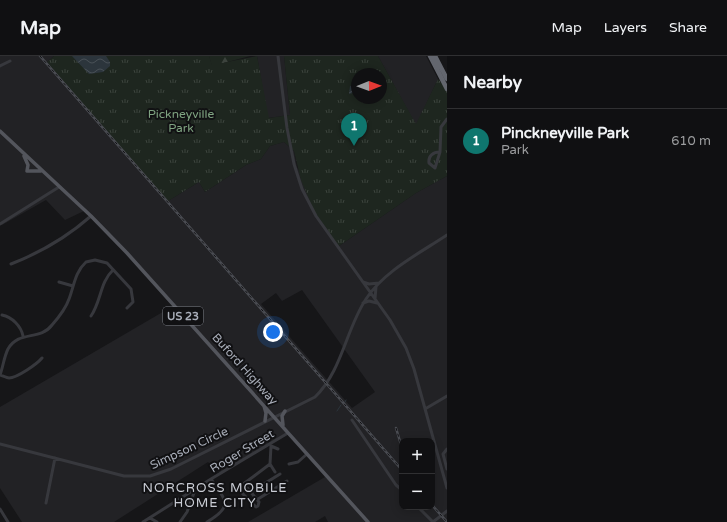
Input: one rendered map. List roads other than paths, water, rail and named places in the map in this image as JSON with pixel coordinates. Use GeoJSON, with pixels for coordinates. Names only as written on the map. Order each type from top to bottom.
{"type":"FeatureCollection","features":[{"type":"Feature","properties":{"kind":"highway"},"geometry":{"type":"LineString","coordinates":[[430,56],[447,89]]}},
{"type":"Feature","properties":{"kind":"highway"},"geometry":{"type":"LineString","coordinates":[[435,56],[447,79]]}},
{"type":"Feature","properties":{"kind":"main road","name":"Buford Highway"},"geometry":{"type":"LineString","coordinates":[[0,131],[91,216],[127,254],[368,522]]}},
{"type":"Feature","properties":{"kind":"main road"},"geometry":{"type":"LineString","coordinates":[[22,153],[26,159],[27,171],[42,171]]}},
{"type":"Feature","properties":{"kind":"main road"},"geometry":{"type":"LineString","coordinates":[[264,405],[266,413],[265,421]]}},
{"type":"Feature","properties":{"kind":"main road"},"geometry":{"type":"LineString","coordinates":[[283,426],[282,416],[285,411]]}},
{"type":"Feature","properties":{"kind":"street"},"geometry":{"type":"LineString","coordinates":[[278,56],[288,132],[294,164],[302,189],[313,211],[399,334],[406,348],[414,369],[447,488]]}},
{"type":"Feature","properties":{"kind":"street"},"geometry":{"type":"LineString","coordinates":[[0,66],[10,61]]}},
{"type":"Feature","properties":{"kind":"street"},"geometry":{"type":"LineString","coordinates":[[440,152],[433,153],[430,157],[429,163],[432,167],[435,168],[440,152],[441,129],[447,120]]}},
{"type":"Feature","properties":{"kind":"street"},"geometry":{"type":"LineString","coordinates":[[0,224],[59,187]]}},
{"type":"Feature","properties":{"kind":"street"},"geometry":{"type":"LineString","coordinates":[[11,264],[43,251],[58,242],[91,216]]}},
{"type":"Feature","properties":{"kind":"street","name":"Simpson Circle"},"geometry":{"type":"LineString","coordinates":[[0,444],[124,476],[150,476],[177,466],[274,416],[316,397],[326,384],[363,303],[370,292],[390,273],[447,235]]}},
{"type":"Feature","properties":{"kind":"street"},"geometry":{"type":"LineString","coordinates":[[42,358],[36,364],[16,376],[10,378],[0,375],[4,353],[13,342],[22,336],[38,335],[48,330],[66,306],[80,269],[89,261],[101,261],[113,270],[133,293],[133,302],[127,308]]}},
{"type":"Feature","properties":{"kind":"street"},"geometry":{"type":"LineString","coordinates":[[91,316],[96,308],[105,280],[113,270]]}},
{"type":"Feature","properties":{"kind":"street"},"geometry":{"type":"LineString","coordinates":[[59,282],[73,286]]}},
{"type":"Feature","properties":{"kind":"street"},"geometry":{"type":"LineString","coordinates":[[364,284],[378,284],[375,293],[377,302]]}},
{"type":"Feature","properties":{"kind":"street"},"geometry":{"type":"LineString","coordinates":[[364,284],[366,298]]}},
{"type":"Feature","properties":{"kind":"street"},"geometry":{"type":"LineString","coordinates":[[363,303],[372,301],[377,302]]}},
{"type":"Feature","properties":{"kind":"street"},"geometry":{"type":"LineString","coordinates":[[2,315],[12,318],[21,330],[22,336]]}},
{"type":"Feature","properties":{"kind":"street"},"geometry":{"type":"LineString","coordinates":[[425,409],[447,396]]}},
{"type":"Feature","properties":{"kind":"street"},"geometry":{"type":"LineString","coordinates":[[352,420],[383,467],[399,486]]}},
{"type":"Feature","properties":{"kind":"street","name":"Roger Street"},"geometry":{"type":"LineString","coordinates":[[143,522],[288,433]]}},
{"type":"Feature","properties":{"kind":"street"},"geometry":{"type":"LineString","coordinates":[[275,472],[270,464],[270,445],[278,448]]}},
{"type":"Feature","properties":{"kind":"street"},"geometry":{"type":"LineString","coordinates":[[447,449],[444,454],[447,469]]}},
{"type":"Feature","properties":{"kind":"street"},"geometry":{"type":"LineString","coordinates":[[289,464],[298,462],[307,454]]}},
{"type":"Feature","properties":{"kind":"street"},"geometry":{"type":"LineString","coordinates":[[46,503],[55,458]]}},
{"type":"Feature","properties":{"kind":"street"},"geometry":{"type":"LineString","coordinates":[[244,484],[258,499],[259,504],[256,507],[241,492],[244,484],[270,464]]}},
{"type":"Feature","properties":{"kind":"street"},"geometry":{"type":"LineString","coordinates":[[251,492],[280,474]]}},
{"type":"Feature","properties":{"kind":"street"},"geometry":{"type":"LineString","coordinates":[[207,522],[224,508],[226,504],[211,479]]}},
{"type":"Feature","properties":{"kind":"street"},"geometry":{"type":"LineString","coordinates":[[258,499],[287,481]]}},
{"type":"Feature","properties":{"kind":"street"},"geometry":{"type":"LineString","coordinates":[[180,522],[187,512],[195,490]]}},
{"type":"Feature","properties":{"kind":"street"},"geometry":{"type":"LineString","coordinates":[[0,509],[8,522]]}},
{"type":"Feature","properties":{"kind":"street"},"geometry":{"type":"LineString","coordinates":[[421,510],[433,522],[447,511]]}},
{"type":"Feature","properties":{"kind":"street"},"geometry":{"type":"LineString","coordinates":[[150,518],[156,522]]}},
{"type":"Feature","properties":{"kind":"water"},"geometry":{"type":"Polygon","coordinates":[[[72,56],[106,56],[110,62],[110,66],[103,72],[89,74],[72,56]]]}},
{"type":"Feature","properties":{"kind":"water"},"geometry":{"type":"Polygon","coordinates":[[[350,86],[351,94],[349,94],[350,86]]]}},
{"type":"Feature","properties":{"kind":"waterway"},"geometry":{"type":"LineString","coordinates":[[337,411],[341,405]]}},
{"type":"Feature","properties":{"kind":"railway"},"geometry":{"type":"LineString","coordinates":[[40,56],[399,467]]}},
{"type":"Feature","properties":{"kind":"railway"},"geometry":{"type":"LineString","coordinates":[[396,428],[399,438]]}},
{"type":"Feature","properties":{"kind":"railway"},"geometry":{"type":"LineString","coordinates":[[435,508],[447,522]]}},
{"type":"Feature","properties":{"kind":"place","name":"Pinckneyville Park"},"geometry":{"type":"Point","coordinates":[354,146]}},
{"type":"Feature","properties":{"kind":"district","name":"NORCROSS MOBILE HOME CITY"},"geometry":{"type":"Point","coordinates":[215,494]}},
{"type":"Feature","properties":{"kind":"park label","name":"Pickneyville Park"},"geometry":{"type":"Point","coordinates":[181,121]}}]}
